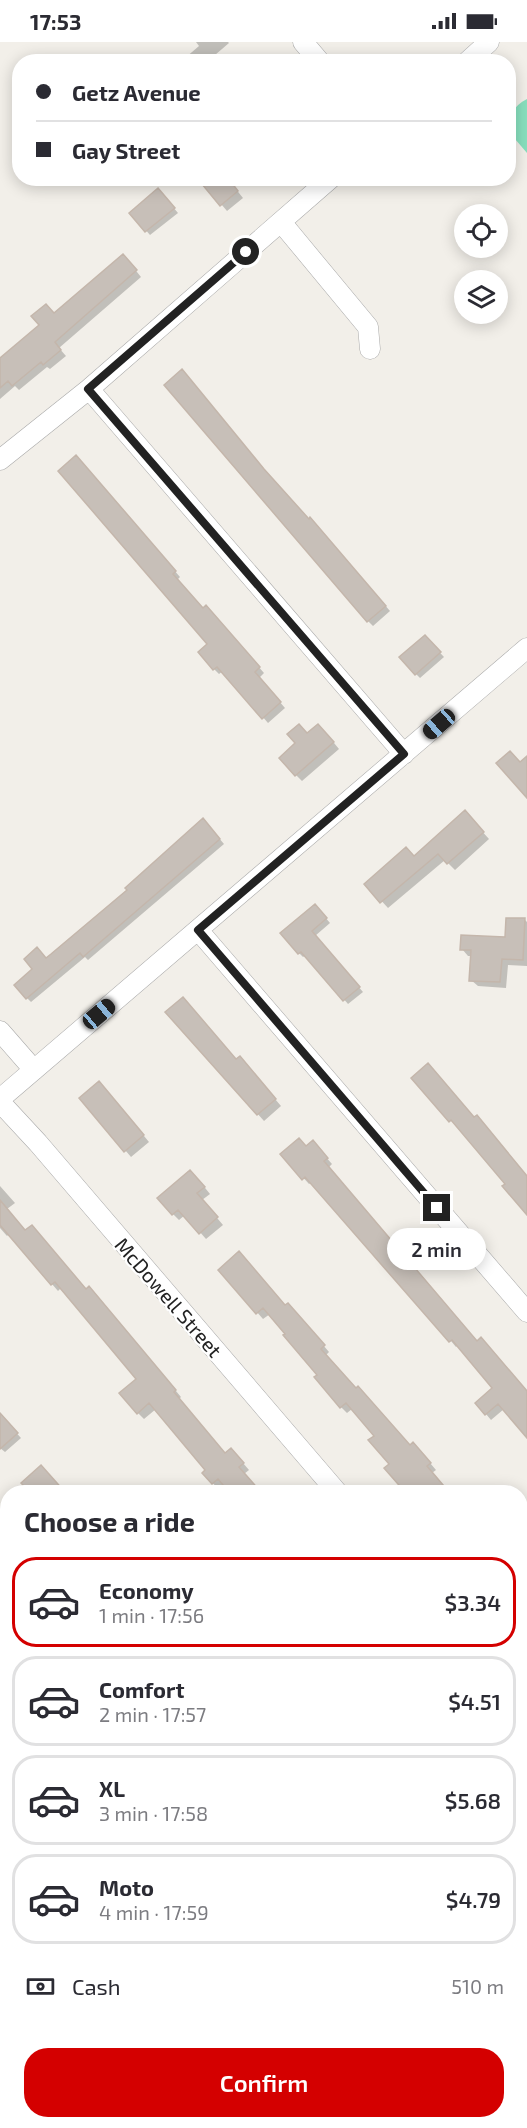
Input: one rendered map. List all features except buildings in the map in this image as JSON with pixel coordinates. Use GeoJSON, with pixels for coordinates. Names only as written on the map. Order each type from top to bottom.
{"type":"FeatureCollection","features":[{"type":"Feature","properties":{"kind":"street"},"geometry":{"type":"LineString","coordinates":[[303,42],[313,54]]}},
{"type":"Feature","properties":{"kind":"street"},"geometry":{"type":"LineString","coordinates":[[475,54],[489,42]]}},
{"type":"Feature","properties":{"kind":"street"},"geometry":{"type":"LineString","coordinates":[[0,460],[88,389],[322,186]]}},
{"type":"Feature","properties":{"kind":"street"},"geometry":{"type":"LineString","coordinates":[[281,222],[368,327],[370,349]]}},
{"type":"Feature","properties":{"kind":"street"},"geometry":{"type":"LineString","coordinates":[[88,389],[404,754]]}},
{"type":"Feature","properties":{"kind":"street"},"geometry":{"type":"LineString","coordinates":[[0,1100],[527,648]]}},
{"type":"Feature","properties":{"kind":"street"},"geometry":{"type":"LineString","coordinates":[[198,930],[527,1312]]}},
{"type":"Feature","properties":{"kind":"street"},"geometry":{"type":"LineString","coordinates":[[0,1031],[34,1070]]}},
{"type":"Feature","properties":{"kind":"street","name":"McDowell Street"},"geometry":{"type":"LineString","coordinates":[[0,1100],[331,1485]]}},
{"type":"Feature","properties":{"kind":"green space"},"geometry":{"type":"Polygon","coordinates":[[[527,99],[527,153],[516,140],[516,108],[527,99]]]}},
{"type":"Feature","properties":{"kind":"route"},"geometry":{"type":"LineString","coordinates":[[246,252],[88,389],[404,754],[198,930],[437,1208]]}}]}
